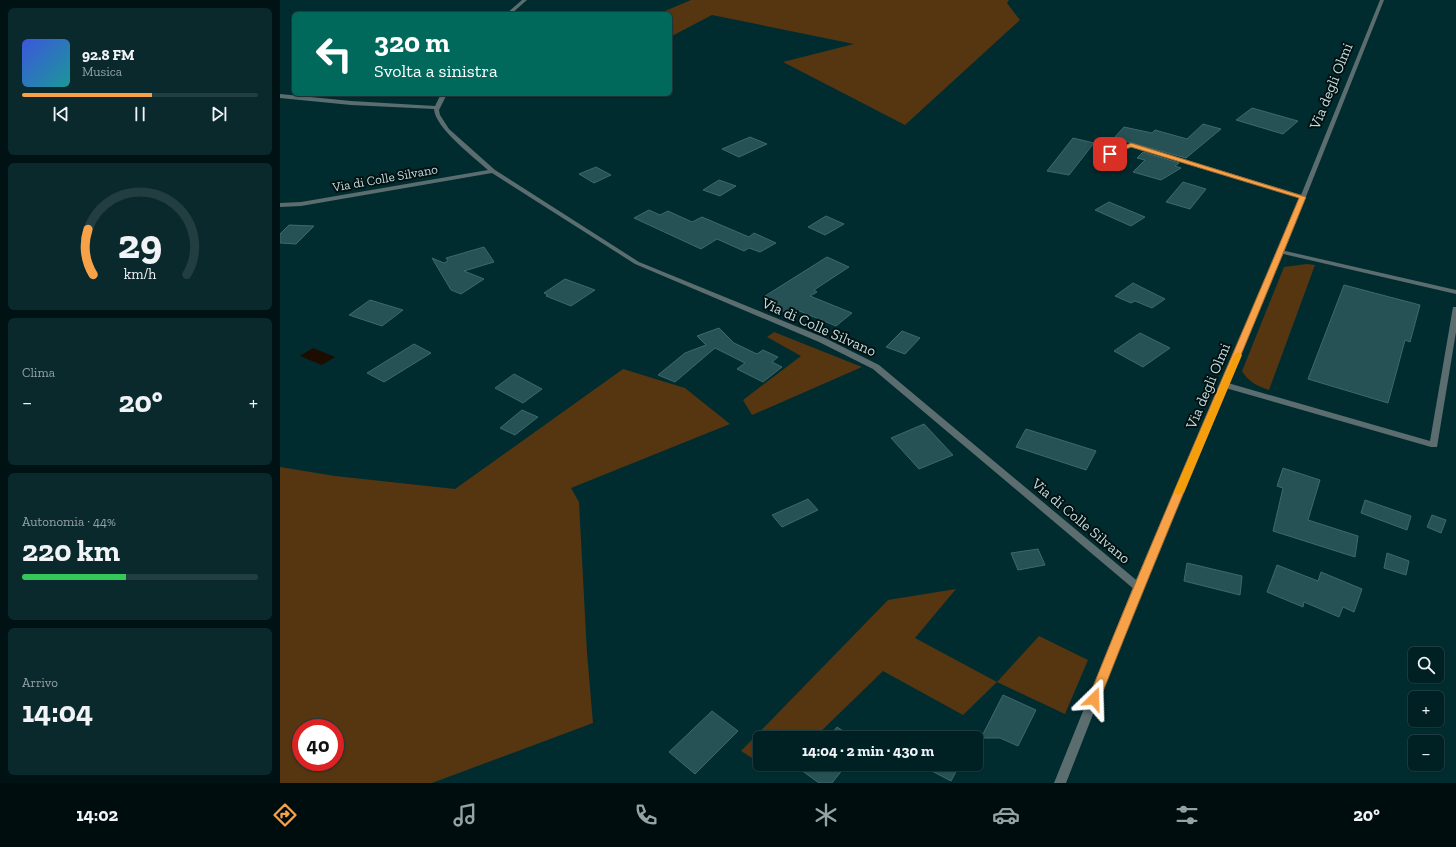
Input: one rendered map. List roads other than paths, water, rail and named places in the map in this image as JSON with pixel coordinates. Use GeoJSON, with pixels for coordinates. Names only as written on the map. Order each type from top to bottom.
{"type":"FeatureCollection","features":[{"type":"Feature","properties":{"kind":"street"},"geometry":{"type":"LineString","coordinates":[[510,12],[525,0]]}},
{"type":"Feature","properties":{"kind":"street","name":"Via degli Olmi"},"geometry":{"type":"LineString","coordinates":[[1060,783],[1138,587],[1281,252],[1382,0]]}},
{"type":"Feature","properties":{"kind":"street"},"geometry":{"type":"LineString","coordinates":[[280,96],[351,103],[437,108],[443,96]]}},
{"type":"Feature","properties":{"kind":"street","name":"Via di Colle Silvano"},"geometry":{"type":"LineString","coordinates":[[437,108],[437,115],[447,130],[493,172],[637,263],[822,340],[876,366],[1138,587]]}},
{"type":"Feature","properties":{"kind":"street"},"geometry":{"type":"LineString","coordinates":[[1100,158],[1131,145],[1303,197]]}},
{"type":"Feature","properties":{"kind":"street","name":"Via di Colle Silvano"},"geometry":{"type":"LineString","coordinates":[[280,205],[301,204],[493,172]]}},
{"type":"Feature","properties":{"kind":"street"},"geometry":{"type":"LineString","coordinates":[[1281,252],[1456,292]]}},
{"type":"Feature","properties":{"kind":"street"},"geometry":{"type":"LineString","coordinates":[[1225,385],[1434,445],[1456,308]]}}]}
